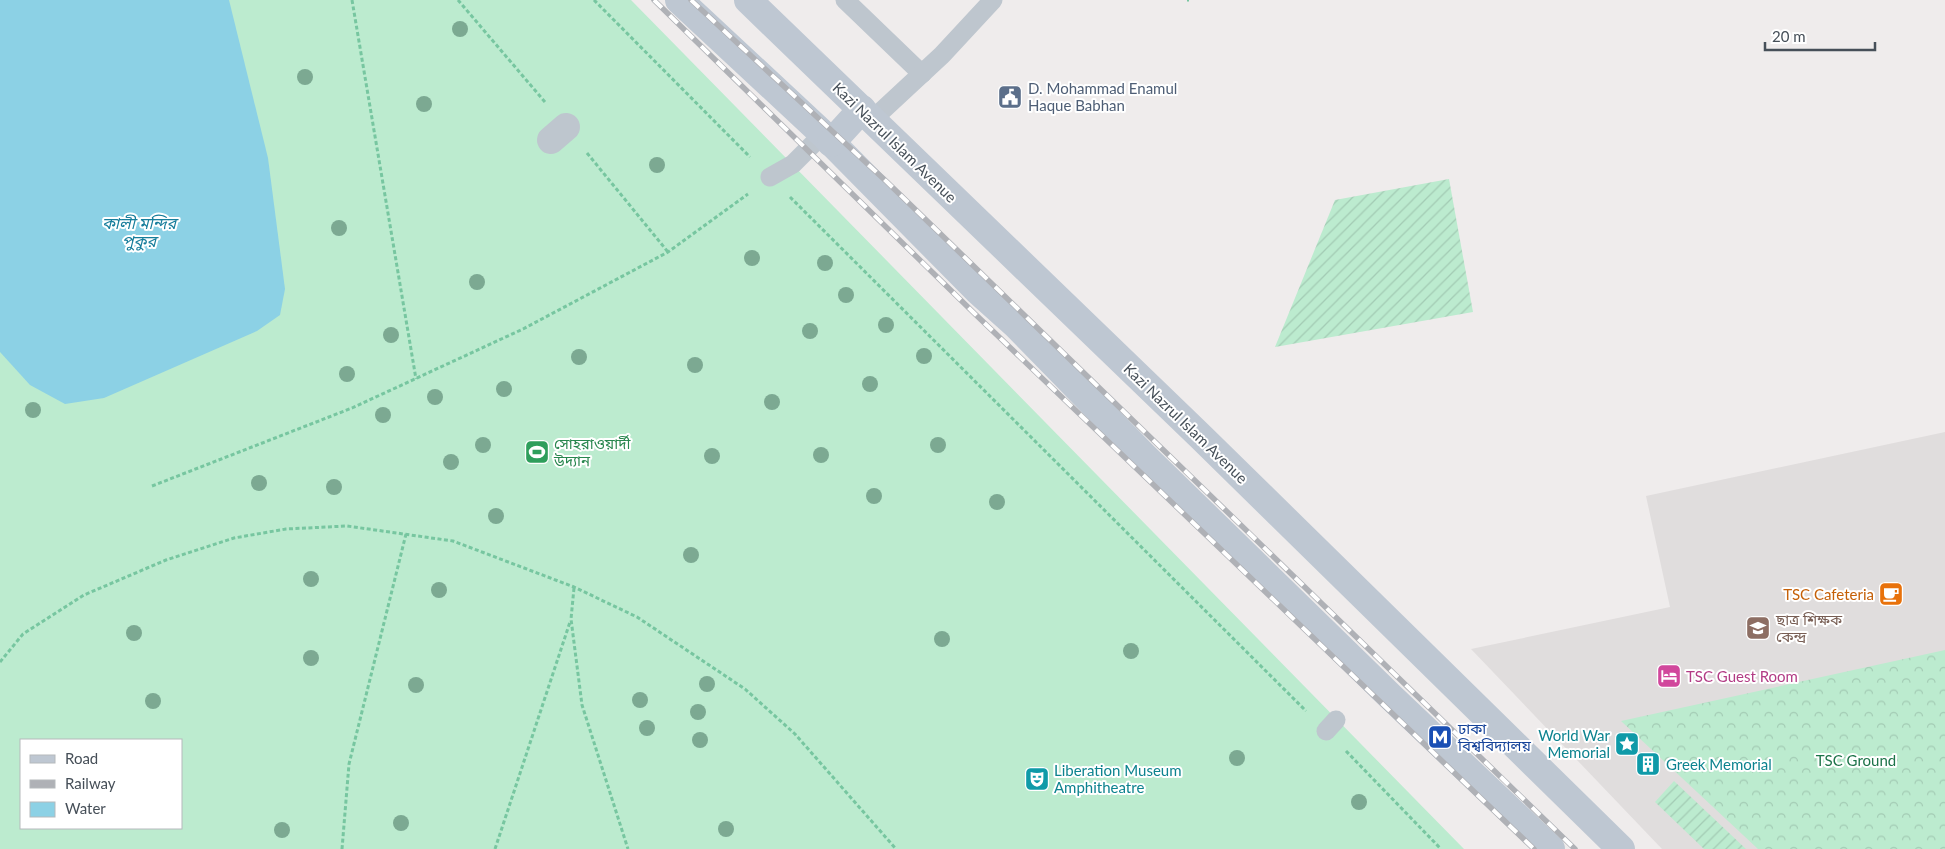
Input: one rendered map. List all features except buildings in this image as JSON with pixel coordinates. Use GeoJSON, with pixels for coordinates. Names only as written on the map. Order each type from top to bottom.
{"type":"FeatureCollection","features":[{"type":"Feature","properties":{"kind":"main road"},"geometry":{"type":"LineString","coordinates":[[679,0],[827,138],[978,290],[1015,324],[1151,463],[1391,697],[1551,849]]}},
{"type":"Feature","properties":{"kind":"main road","name":"Kazi Nazrul Islam Avenue"},"geometry":{"type":"LineString","coordinates":[[748,0],[1200,436],[1621,849]]}},
{"type":"Feature","properties":{"kind":"main road"},"geometry":{"type":"LineString","coordinates":[[827,138],[867,115]]}},
{"type":"Feature","properties":{"kind":"lane"},"geometry":{"type":"LineString","coordinates":[[845,0],[916,79]]}},
{"type":"Feature","properties":{"kind":"lane"},"geometry":{"type":"LineString","coordinates":[[867,115],[916,79],[993,0]]}},
{"type":"Feature","properties":{"kind":"lane"},"geometry":{"type":"LineString","coordinates":[[770,177],[793,164],[827,138]]}},
{"type":"Feature","properties":{"kind":"path"},"geometry":{"type":"LineString","coordinates":[[352,0],[416,379]]}},
{"type":"Feature","properties":{"kind":"path"},"geometry":{"type":"LineString","coordinates":[[594,0],[770,177],[1331,726],[1442,849]]}},
{"type":"Feature","properties":{"kind":"path"},"geometry":{"type":"LineString","coordinates":[[152,486],[352,408],[523,329],[668,252],[770,177]]}},
{"type":"Feature","properties":{"kind":"path"},"geometry":{"type":"LineString","coordinates":[[0,662],[23,634],[84,594],[166,560],[210,546],[286,529],[347,526],[453,541],[574,587],[637,617],[745,689],[795,734],[896,849]]}},
{"type":"Feature","properties":{"kind":"path"},"geometry":{"type":"LineString","coordinates":[[342,849],[349,764],[406,534]]}},
{"type":"Feature","properties":{"kind":"path"},"geometry":{"type":"LineString","coordinates":[[574,587],[571,619],[582,705],[628,849]]}},
{"type":"Feature","properties":{"kind":"path"},"geometry":{"type":"LineString","coordinates":[[495,849],[571,619]]}},
{"type":"Feature","properties":{"kind":"shaded area","name":"ঢাকা বিশ্ববিদ্যালয়"},"geometry":{"type":"Polygon","coordinates":[[[1945,432],[1945,849],[1662,849],[1471,649],[1670,607],[1646,496],[1945,432]]]}},
{"type":"Feature","properties":{"kind":"green space","name":"সোহরাওয়ার্দী উদ্যান"},"geometry":{"type":"Polygon","coordinates":[[[0,0],[631,0],[1464,849],[0,849],[0,0]]]}},
{"type":"Feature","properties":{"kind":"green space"},"geometry":{"type":"Polygon","coordinates":[[[1449,179],[1473,312],[1275,347],[1335,200],[1449,179]]]}},
{"type":"Feature","properties":{"kind":"green space","name":"TSC Ground"},"geometry":{"type":"Polygon","coordinates":[[[1945,650],[1945,849],[1758,849],[1621,721],[1945,650]]]}},
{"type":"Feature","properties":{"kind":"green space"},"geometry":{"type":"Polygon","coordinates":[[[1674,781],[1746,849],[1704,849],[1655,802],[1674,781]]]}},
{"type":"Feature","properties":{"kind":"water","name":"কালী মন্দির পুকুর"},"geometry":{"type":"Polygon","coordinates":[[[0,0],[229,0],[268,158],[285,289],[280,315],[257,331],[104,398],[65,404],[30,385],[0,352],[0,0]]]}},
{"type":"Feature","properties":{"kind":"railway"},"geometry":{"type":"LineString","coordinates":[[654,0],[974,313],[1534,849]]}},
{"type":"Feature","properties":{"kind":"railway"},"geometry":{"type":"LineString","coordinates":[[691,0],[887,182],[1575,849]]}},
{"type":"Feature","properties":{"kind":"place","name":"D. Mohammad Enamul Haque Babhan"},"geometry":{"type":"Point","coordinates":[1010,97]}},
{"type":"Feature","properties":{"kind":"place","name":"সোহরাওয়ার্দী উদ্যান"},"geometry":{"type":"Point","coordinates":[537,452]}},
{"type":"Feature","properties":{"kind":"place","name":"TSC Cafeteria"},"geometry":{"type":"Point","coordinates":[1891,594]}},
{"type":"Feature","properties":{"kind":"place","name":"ছাত্র শিক্ষক কেন্দ্র"},"geometry":{"type":"Point","coordinates":[1758,628]}},
{"type":"Feature","properties":{"kind":"place","name":"TSC Guest Room"},"geometry":{"type":"Point","coordinates":[1669,676]}},
{"type":"Feature","properties":{"kind":"place","name":"ঢাকা বিশ্ববিদ্যালয়"},"geometry":{"type":"Point","coordinates":[1440,737]}},
{"type":"Feature","properties":{"kind":"place","name":"World War Memorial"},"geometry":{"type":"Point","coordinates":[1627,744]}},
{"type":"Feature","properties":{"kind":"place","name":"Greek Memorial"},"geometry":{"type":"Point","coordinates":[1648,764]}},
{"type":"Feature","properties":{"kind":"place","name":"Liberation Museum Amphitheatre"},"geometry":{"type":"Point","coordinates":[1037,779]}}]}
